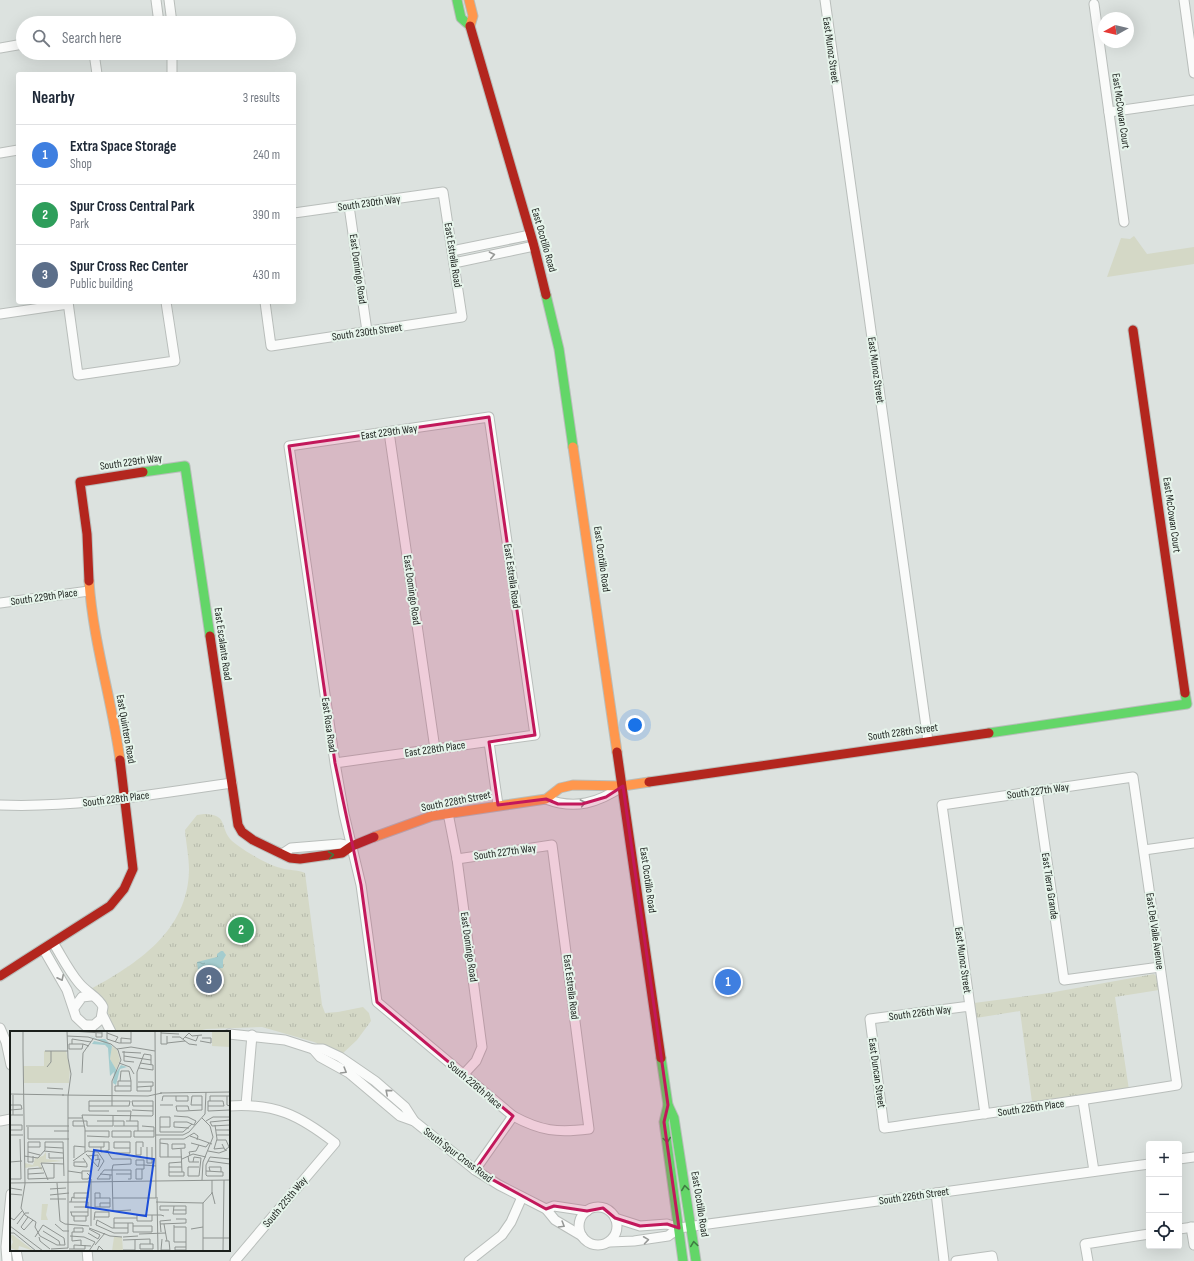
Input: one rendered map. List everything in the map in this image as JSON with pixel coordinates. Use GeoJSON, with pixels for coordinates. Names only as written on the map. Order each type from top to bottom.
{"type":"FeatureCollection","features":[{"type":"Feature","properties":{"kind":"street"},"geometry":{"type":"LineString","coordinates":[[156,0],[158,16]]}},
{"type":"Feature","properties":{"kind":"street"},"geometry":{"type":"LineString","coordinates":[[169,0],[171,16]]}},
{"type":"Feature","properties":{"kind":"street"},"geometry":{"type":"LineString","coordinates":[[457,0],[461,18],[470,26],[473,16],[470,0]]}},
{"type":"Feature","properties":{"kind":"street","name":"East Munoz Street"},"geometry":{"type":"LineString","coordinates":[[824,0],[928,741]]}},
{"type":"Feature","properties":{"kind":"street"},"geometry":{"type":"LineString","coordinates":[[1184,0],[1194,73]]}},
{"type":"Feature","properties":{"kind":"street","name":"East McCowan Court"},"geometry":{"type":"LineString","coordinates":[[1094,4],[1124,222]]}},
{"type":"Feature","properties":{"kind":"street","name":"East Ocotillo Road"},"geometry":{"type":"LineString","coordinates":[[470,26],[534,246],[559,349],[668,1105],[674,1118],[692,1226],[696,1261]]}},
{"type":"Feature","properties":{"kind":"street"},"geometry":{"type":"LineString","coordinates":[[0,48],[16,45]]}},
{"type":"Feature","properties":{"kind":"street"},"geometry":{"type":"LineString","coordinates":[[95,60],[97,72]]}},
{"type":"Feature","properties":{"kind":"street"},"geometry":{"type":"LineString","coordinates":[[172,60],[172,72]]}},
{"type":"Feature","properties":{"kind":"street"},"geometry":{"type":"LineString","coordinates":[[1109,112],[1194,100]]}},
{"type":"Feature","properties":{"kind":"street"},"geometry":{"type":"LineString","coordinates":[[0,153],[16,150]]}},
{"type":"Feature","properties":{"kind":"street","name":"South 230th Way"},"geometry":{"type":"LineString","coordinates":[[296,213],[443,192]]}},
{"type":"Feature","properties":{"kind":"street","name":"East Estrella Road"},"geometry":{"type":"LineString","coordinates":[[443,192],[462,317]]}},
{"type":"Feature","properties":{"kind":"street","name":"East Domingo Road"},"geometry":{"type":"LineString","coordinates":[[348,206],[367,332]]}},
{"type":"Feature","properties":{"kind":"street"},"geometry":{"type":"LineString","coordinates":[[452,251],[530,235]]}},
{"type":"Feature","properties":{"kind":"street"},"geometry":{"type":"LineString","coordinates":[[454,263],[534,246]]}},
{"type":"Feature","properties":{"kind":"street"},"geometry":{"type":"LineString","coordinates":[[0,314],[62,304]]}},
{"type":"Feature","properties":{"kind":"street"},"geometry":{"type":"LineString","coordinates":[[68,304],[78,375],[175,361],[166,304]]}},
{"type":"Feature","properties":{"kind":"street","name":"South 230th Street"},"geometry":{"type":"LineString","coordinates":[[265,304],[271,346],[462,317]]}},
{"type":"Feature","properties":{"kind":"street","name":"East McCowan Court"},"geometry":{"type":"LineString","coordinates":[[1133,330],[1187,704]]}},
{"type":"Feature","properties":{"kind":"street","name":"East Estrella Road"},"geometry":{"type":"LineString","coordinates":[[489,417],[535,735]]}},
{"type":"Feature","properties":{"kind":"street","name":"East 229th Way"},"geometry":{"type":"LineString","coordinates":[[289,446],[489,417]]}},
{"type":"Feature","properties":{"kind":"street","name":"East Domingo Road"},"geometry":{"type":"LineString","coordinates":[[389,432],[435,749]]}},
{"type":"Feature","properties":{"kind":"street","name":"East Rosa Road"},"geometry":{"type":"LineString","coordinates":[[289,446],[335,764],[344,814],[361,885],[377,1002]]}},
{"type":"Feature","properties":{"kind":"street","name":"South 229th Way"},"geometry":{"type":"LineString","coordinates":[[80,482],[185,466]]}},
{"type":"Feature","properties":{"kind":"street","name":"East Escalante Road"},"geometry":{"type":"LineString","coordinates":[[185,466],[238,825]]}},
{"type":"Feature","properties":{"kind":"street","name":"East Quintero Road"},"geometry":{"type":"LineString","coordinates":[[0,976],[54,944],[120,898],[128,887],[133,869],[117,739],[96,643],[89,591],[87,534],[80,482]]}},
{"type":"Feature","properties":{"kind":"street","name":"South 229th Place"},"geometry":{"type":"LineString","coordinates":[[0,603],[89,591]]}},
{"type":"Feature","properties":{"kind":"street","name":"South 228th Street"},"geometry":{"type":"LineString","coordinates":[[546,799],[560,788],[573,785],[623,786],[1187,704]]}},
{"type":"Feature","properties":{"kind":"street","name":"East 228th Place"},"geometry":{"type":"LineString","coordinates":[[335,764],[535,735]]}},
{"type":"Feature","properties":{"kind":"street"},"geometry":{"type":"LineString","coordinates":[[489,742],[498,805]]}},
{"type":"Feature","properties":{"kind":"street","name":"South 227th Way"},"geometry":{"type":"LineString","coordinates":[[942,805],[1133,777]]}},
{"type":"Feature","properties":{"kind":"street","name":"East Del Valle Avenue"},"geometry":{"type":"LineString","coordinates":[[1133,777],[1177,1086]]}},
{"type":"Feature","properties":{"kind":"street","name":"South 228th Place"},"geometry":{"type":"LineString","coordinates":[[0,805],[41,806],[125,798],[232,783]]}},
{"type":"Feature","properties":{"kind":"street","name":"South 228th Street"},"geometry":{"type":"LineString","coordinates":[[238,825],[242,832],[253,840],[290,858],[309,858],[342,853],[352,846],[398,827],[448,813],[546,799],[558,804],[582,804],[606,798],[623,786]]}},
{"type":"Feature","properties":{"kind":"street","name":"East Tierra Grande"},"geometry":{"type":"LineString","coordinates":[[1037,791],[1064,980],[1160,967]]}},
{"type":"Feature","properties":{"kind":"street","name":"East Munoz Street"},"geometry":{"type":"LineString","coordinates":[[942,805],[985,1114]]}},
{"type":"Feature","properties":{"kind":"street","name":"East Domingo Road"},"geometry":{"type":"LineString","coordinates":[[448,813],[457,859],[482,1047],[476,1061],[463,1075]]}},
{"type":"Feature","properties":{"kind":"street"},"geometry":{"type":"LineString","coordinates":[[1144,850],[1194,843]]}},
{"type":"Feature","properties":{"kind":"street","name":"South 228th Street"},"geometry":{"type":"LineString","coordinates":[[282,854],[291,848],[308,848],[340,844],[352,846]]}},
{"type":"Feature","properties":{"kind":"street","name":"East Estrella Road"},"geometry":{"type":"LineString","coordinates":[[552,846],[589,1129]]}},
{"type":"Feature","properties":{"kind":"street","name":"South 227th Way"},"geometry":{"type":"LineString","coordinates":[[457,859],[552,846]]}},
{"type":"Feature","properties":{"kind":"street"},"geometry":{"type":"LineString","coordinates":[[308,848],[309,858]]}},
{"type":"Feature","properties":{"kind":"street"},"geometry":{"type":"LineString","coordinates":[[54,944],[79,983],[90,996],[102,1003],[103,1016],[110,1031]]}},
{"type":"Feature","properties":{"kind":"street"},"geometry":{"type":"LineString","coordinates":[[44,950],[57,970],[74,1008],[78,1021],[89,1028],[98,1022],[103,1016]]}},
{"type":"Feature","properties":{"kind":"street"},"geometry":{"type":"LineString","coordinates":[[74,1008],[82,997],[90,996]]}},
{"type":"Feature","properties":{"kind":"street","name":"South 226th Place"},"geometry":{"type":"LineString","coordinates":[[377,1002],[513,1116],[539,1129],[557,1132],[589,1129]]}},
{"type":"Feature","properties":{"kind":"street","name":"South 226th Way"},"geometry":{"type":"LineString","coordinates":[[870,1019],[970,1006]]}},
{"type":"Feature","properties":{"kind":"street","name":"East Duncan Street"},"geometry":{"type":"LineString","coordinates":[[870,1019],[884,1128]]}},
{"type":"Feature","properties":{"kind":"street"},"geometry":{"type":"LineString","coordinates":[[0,1028],[6,1042],[10,1060]]}},
{"type":"Feature","properties":{"kind":"street","name":"South Spur Cross Road"},"geometry":{"type":"LineString","coordinates":[[230,1034],[252,1035],[285,1040],[313,1049],[323,1049],[357,1067],[405,1107],[414,1121],[475,1170],[546,1209],[555,1220],[582,1236],[585,1241],[594,1245],[600,1246],[610,1242],[634,1241],[668,1236],[679,1228]]}},
{"type":"Feature","properties":{"kind":"street"},"geometry":{"type":"LineString","coordinates":[[230,1106],[246,1105],[252,1035]]}},
{"type":"Feature","properties":{"kind":"street","name":"South 226th Place"},"geometry":{"type":"LineString","coordinates":[[884,1128],[1083,1101],[1177,1086]]}},
{"type":"Feature","properties":{"kind":"street"},"geometry":{"type":"LineString","coordinates":[[1083,1101],[1094,1171]]}},
{"type":"Feature","properties":{"kind":"street","name":"South 225th Way"},"geometry":{"type":"LineString","coordinates":[[235,1261],[335,1143],[311,1124],[282,1111],[246,1105]]}},
{"type":"Feature","properties":{"kind":"street","name":"East Ocotillo Road"},"geometry":{"type":"LineString","coordinates":[[668,1105],[664,1122],[683,1261]]}},
{"type":"Feature","properties":{"kind":"street"},"geometry":{"type":"LineString","coordinates":[[475,1170],[513,1116]]}},
{"type":"Feature","properties":{"kind":"street"},"geometry":{"type":"LineString","coordinates":[[0,1121],[10,1119]]}},
{"type":"Feature","properties":{"kind":"street"},"geometry":{"type":"LineString","coordinates":[[1182,1159],[1194,1157]]}},
{"type":"Feature","properties":{"kind":"street","name":"South 226th Street"},"geometry":{"type":"LineString","coordinates":[[679,1228],[1146,1164]]}},
{"type":"Feature","properties":{"kind":"street"},"geometry":{"type":"LineString","coordinates":[[936,1193],[944,1261]]}},
{"type":"Feature","properties":{"kind":"street"},"geometry":{"type":"LineString","coordinates":[[469,1261],[502,1236],[511,1222],[522,1197]]}},
{"type":"Feature","properties":{"kind":"street"},"geometry":{"type":"LineString","coordinates":[[546,1209],[554,1206],[587,1211]]}},
{"type":"Feature","properties":{"kind":"street"},"geometry":{"type":"LineString","coordinates":[[582,1236],[579,1226],[583,1215],[592,1208],[603,1208],[608,1210],[615,1218],[640,1226],[667,1224],[679,1228]]}},
{"type":"Feature","properties":{"kind":"street"},"geometry":{"type":"LineString","coordinates":[[610,1242],[617,1231],[615,1218]]}},
{"type":"Feature","properties":{"kind":"street"},"geometry":{"type":"LineString","coordinates":[[1182,1229],[1193,1227],[1194,1245]]}},
{"type":"Feature","properties":{"kind":"street"},"geometry":{"type":"LineString","coordinates":[[7,1261],[6,1247],[10,1232]]}},
{"type":"Feature","properties":{"kind":"street"},"geometry":{"type":"LineString","coordinates":[[1088,1261],[1085,1244],[1146,1234]]}},
{"type":"Feature","properties":{"kind":"street"},"geometry":{"type":"LineString","coordinates":[[16,1251],[18,1261]]}},
{"type":"Feature","properties":{"kind":"street"},"geometry":{"type":"LineString","coordinates":[[87,1251],[88,1261]]}},
{"type":"Feature","properties":{"kind":"street"},"geometry":{"type":"LineString","coordinates":[[956,1261],[992,1259]]}},
{"type":"Feature","properties":{"kind":"highlighted area"},"geometry":{"type":"Polygon","coordinates":[[[489,417],[535,735],[489,742],[498,805],[546,799],[558,804],[582,804],[606,797],[623,786],[668,1105],[664,1122],[679,1228],[667,1224],[640,1226],[615,1218],[603,1208],[587,1211],[554,1206],[546,1209],[475,1170],[513,1116],[377,1002],[361,885],[335,763],[289,446],[489,417]]]}},
{"type":"Feature","properties":{"kind":"green space"},"geometry":{"type":"Polygon","coordinates":[[[1134,236],[1147,254],[1194,247],[1194,264],[1107,277],[1121,238],[1130,239],[1134,236]]]}},
{"type":"Feature","properties":{"kind":"green space"},"geometry":{"type":"Polygon","coordinates":[[[204,814],[217,816],[232,841],[255,857],[284,869],[305,873],[322,1005],[325,1013],[363,1007],[369,1013],[371,1021],[357,1040],[342,1054],[314,1042],[262,1027],[206,1029],[198,1031],[114,1031],[106,1008],[89,990],[125,969],[141,957],[157,943],[170,928],[180,911],[186,892],[189,860],[185,830],[197,815],[204,814]]]}},
{"type":"Feature","properties":{"kind":"green space"},"geometry":{"type":"Polygon","coordinates":[[[1154,974],[1157,977],[1159,990],[1115,997],[1129,1090],[1032,1102],[1020,1011],[976,1018],[974,1003],[1049,993],[1154,974]]]}},
{"type":"Feature","properties":{"kind":"water"},"geometry":{"type":"Polygon","coordinates":[[[223,951],[226,955],[223,960],[223,968],[198,970],[197,962],[217,957],[217,954],[223,951]]]}},
{"type":"Feature","properties":{"kind":"traffic: fast"},"geometry":{"type":"LineString","coordinates":[[457,0],[461,18],[470,26]]}},
{"type":"Feature","properties":{"kind":"traffic: fast"},"geometry":{"type":"LineString","coordinates":[[546,295],[559,349],[573,447]]}},
{"type":"Feature","properties":{"kind":"traffic: fast"},"geometry":{"type":"LineString","coordinates":[[143,472],[185,466],[210,636]]}},
{"type":"Feature","properties":{"kind":"traffic: fast"},"geometry":{"type":"LineString","coordinates":[[989,733],[1187,704],[1185,693]]}},
{"type":"Feature","properties":{"kind":"traffic: fast"},"geometry":{"type":"LineString","coordinates":[[661,1058],[668,1105],[674,1118],[696,1261]]}},
{"type":"Feature","properties":{"kind":"traffic: fast"},"geometry":{"type":"LineString","coordinates":[[668,1105],[664,1122],[683,1261]]}},
{"type":"Feature","properties":{"kind":"traffic: slow"},"geometry":{"type":"LineString","coordinates":[[469,0],[473,16],[470,26]]}},
{"type":"Feature","properties":{"kind":"traffic: slow"},"geometry":{"type":"LineString","coordinates":[[573,447],[617,752]]}},
{"type":"Feature","properties":{"kind":"traffic: slow"},"geometry":{"type":"LineString","coordinates":[[89,581],[94,626],[117,738],[120,760]]}},
{"type":"Feature","properties":{"kind":"traffic: slow"},"geometry":{"type":"LineString","coordinates":[[374,837],[432,816],[546,799],[560,788],[573,785],[623,786],[649,782]]}},
{"type":"Feature","properties":{"kind":"traffic: jam"},"geometry":{"type":"LineString","coordinates":[[470,26],[534,246],[546,295]]}},
{"type":"Feature","properties":{"kind":"traffic: jam"},"geometry":{"type":"LineString","coordinates":[[1133,330],[1185,693]]}},
{"type":"Feature","properties":{"kind":"traffic: jam"},"geometry":{"type":"LineString","coordinates":[[89,581],[87,534],[80,482],[143,472]]}},
{"type":"Feature","properties":{"kind":"traffic: jam"},"geometry":{"type":"LineString","coordinates":[[210,636],[238,825],[242,832],[253,840],[290,858],[300,859],[342,853],[352,846],[374,837]]}},
{"type":"Feature","properties":{"kind":"traffic: jam"},"geometry":{"type":"LineString","coordinates":[[649,782],[989,733]]}},
{"type":"Feature","properties":{"kind":"traffic: jam"},"geometry":{"type":"LineString","coordinates":[[617,752],[661,1058]]}},
{"type":"Feature","properties":{"kind":"traffic: jam"},"geometry":{"type":"LineString","coordinates":[[0,976],[110,906],[124,889],[133,869],[120,760]]}},
{"type":"Feature","properties":{"kind":"place","name":"Spur Cross Central Park"},"geometry":{"type":"Point","coordinates":[241,930]}},
{"type":"Feature","properties":{"kind":"place","name":"Spur Cross Rec Center"},"geometry":{"type":"Point","coordinates":[209,980]}},
{"type":"Feature","properties":{"kind":"place","name":"Extra Space Storage"},"geometry":{"type":"Point","coordinates":[728,982]}}]}
